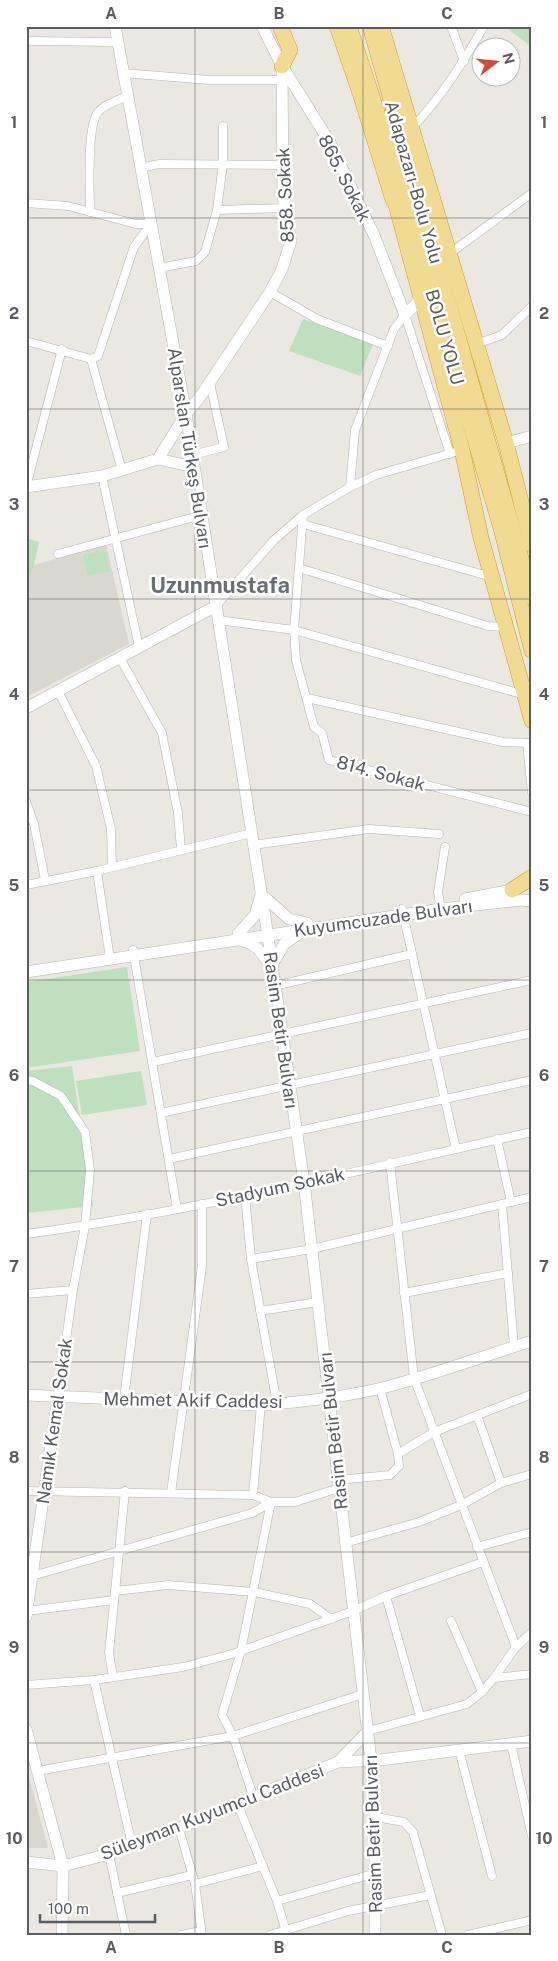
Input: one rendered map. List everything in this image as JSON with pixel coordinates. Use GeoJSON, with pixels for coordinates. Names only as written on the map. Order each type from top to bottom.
{"type":"FeatureCollection","features":[{"type":"Feature","properties":{"kind":"highway"},"geometry":{"type":"LineString","coordinates":[[280,26],[290,50],[282,73]]}},
{"type":"Feature","properties":{"kind":"highway"},"geometry":{"type":"LineString","coordinates":[[337,26],[374,134],[422,298],[456,452],[532,721]]}},
{"type":"Feature","properties":{"kind":"highway","name":"BOLU YOLU"},"geometry":{"type":"LineString","coordinates":[[349,26],[376,105],[501,528],[532,651]]}},
{"type":"Feature","properties":{"kind":"highway","name":"Adapazarı-Bolu Yolu"},"geometry":{"type":"LineString","coordinates":[[370,26],[532,597]]}},
{"type":"Feature","properties":{"kind":"highway"},"geometry":{"type":"LineString","coordinates":[[381,26],[506,443],[532,545]]}},
{"type":"Feature","properties":{"kind":"highway"},"geometry":{"type":"LineString","coordinates":[[376,105],[397,212],[407,247]]}},
{"type":"Feature","properties":{"kind":"highway"},"geometry":{"type":"LineString","coordinates":[[392,106],[433,200]]}},
{"type":"Feature","properties":{"kind":"highway"},"geometry":{"type":"LineString","coordinates":[[512,890],[532,877]]}},
{"type":"Feature","properties":{"kind":"highway"},"geometry":{"type":"LineString","coordinates":[[512,890],[532,888]]}},
{"type":"Feature","properties":{"kind":"main road","name":"Alparslan Türkeş Bulvarı"},"geometry":{"type":"LineString","coordinates":[[115,26],[186,414],[267,932]]}},
{"type":"Feature","properties":{"kind":"main road","name":"865. Sokak"},"geometry":{"type":"LineString","coordinates":[[262,26],[282,73],[329,140],[374,235],[405,315]]}},
{"type":"Feature","properties":{"kind":"main road","name":"858. Sokak"},"geometry":{"type":"LineString","coordinates":[[158,459],[186,414],[210,383],[270,292],[282,269],[291,241],[283,196],[282,73]]}},
{"type":"Feature","properties":{"kind":"main road"},"geometry":{"type":"LineString","coordinates":[[405,315],[422,298]]}},
{"type":"Feature","properties":{"kind":"main road"},"geometry":{"type":"LineString","coordinates":[[506,443],[532,436]]}},
{"type":"Feature","properties":{"kind":"main road"},"geometry":{"type":"LineString","coordinates":[[26,487],[102,476],[158,459],[194,467]]}},
{"type":"Feature","properties":{"kind":"main road"},"geometry":{"type":"LineString","coordinates":[[26,708],[216,606]]}},
{"type":"Feature","properties":{"kind":"main road","name":"Kuyumcuzade Bulvarı"},"geometry":{"type":"LineString","coordinates":[[26,972],[134,953],[440,906],[512,890]]}},
{"type":"Feature","properties":{"kind":"main road"},"geometry":{"type":"LineString","coordinates":[[261,894],[289,919],[306,927],[284,944],[271,967],[259,949],[250,942],[238,937],[255,915],[261,894]]}},
{"type":"Feature","properties":{"kind":"main road","name":"Kuyumcuzade Bulvarı"},"geometry":{"type":"LineString","coordinates":[[440,906],[522,900],[532,901]]}},
{"type":"Feature","properties":{"kind":"main road","name":"Rasim Betir Bulvarı"},"geometry":{"type":"LineString","coordinates":[[267,932],[304,1182],[372,1761],[376,1817],[375,1935]]}},
{"type":"Feature","properties":{"kind":"main road","name":"Kuyumcuzade Bulvarı"},"geometry":{"type":"LineString","coordinates":[[26,966],[110,957]]}},
{"type":"Feature","properties":{"kind":"main road","name":"Mehmet Akif Caddesi"},"geometry":{"type":"LineString","coordinates":[[26,1395],[261,1405],[277,1404],[328,1398],[380,1388],[532,1341]]}},
{"type":"Feature","properties":{"kind":"main road","name":"Namık Kemal Sokak"},"geometry":{"type":"LineString","coordinates":[[27,1614],[30,1580],[58,1397]]}},
{"type":"Feature","properties":{"kind":"main road"},"geometry":{"type":"LineString","coordinates":[[26,1729],[30,1753],[37,1771],[63,1866],[62,1935]]}},
{"type":"Feature","properties":{"kind":"main road"},"geometry":{"type":"LineString","coordinates":[[338,1762],[368,1731]]}},
{"type":"Feature","properties":{"kind":"main road"},"geometry":{"type":"LineString","coordinates":[[338,1762],[372,1761],[532,1741]]}},
{"type":"Feature","properties":{"kind":"main road","name":"Süleyman Kuyumcu Caddesi"},"geometry":{"type":"LineString","coordinates":[[26,1862],[63,1866],[109,1854],[179,1828],[338,1762]]}},
{"type":"Feature","properties":{"kind":"street"},"geometry":{"type":"LineString","coordinates":[[451,26],[464,61]]}},
{"type":"Feature","properties":{"kind":"street"},"geometry":{"type":"LineString","coordinates":[[412,128],[435,103],[464,61],[484,26]]}},
{"type":"Feature","properties":{"kind":"street"},"geometry":{"type":"LineString","coordinates":[[26,40],[118,42]]}},
{"type":"Feature","properties":{"kind":"street"},"geometry":{"type":"LineString","coordinates":[[123,73],[209,80],[282,73]]}},
{"type":"Feature","properties":{"kind":"street"},"geometry":{"type":"LineString","coordinates":[[90,212],[90,138],[94,119],[98,111],[127,96]]}},
{"type":"Feature","properties":{"kind":"street"},"geometry":{"type":"LineString","coordinates":[[159,268],[196,261],[205,252],[220,211],[223,126]]}},
{"type":"Feature","properties":{"kind":"street"},"geometry":{"type":"LineString","coordinates":[[140,168],[159,164],[283,165]]}},
{"type":"Feature","properties":{"kind":"street"},"geometry":{"type":"LineString","coordinates":[[449,254],[532,193]]}},
{"type":"Feature","properties":{"kind":"street"},"geometry":{"type":"LineString","coordinates":[[26,203],[54,204],[136,224],[151,224]]}},
{"type":"Feature","properties":{"kind":"street"},"geometry":{"type":"LineString","coordinates":[[220,211],[285,208]]}},
{"type":"Feature","properties":{"kind":"street"},"geometry":{"type":"LineString","coordinates":[[26,341],[91,358],[98,356],[134,247],[151,224]]}},
{"type":"Feature","properties":{"kind":"street"},"geometry":{"type":"LineString","coordinates":[[270,292],[317,319],[388,346]]}},
{"type":"Feature","properties":{"kind":"street"},"geometry":{"type":"LineString","coordinates":[[476,344],[502,335],[532,306]]}},
{"type":"Feature","properties":{"kind":"street"},"geometry":{"type":"LineString","coordinates":[[350,487],[355,430],[394,329],[405,315]]}},
{"type":"Feature","properties":{"kind":"street"},"geometry":{"type":"LineString","coordinates":[[216,606],[274,540],[303,515],[350,487],[376,475],[456,452],[405,315]]}},
{"type":"Feature","properties":{"kind":"street"},"geometry":{"type":"LineString","coordinates":[[26,487],[62,350]]}},
{"type":"Feature","properties":{"kind":"street"},"geometry":{"type":"LineString","coordinates":[[91,358],[122,471]]}},
{"type":"Feature","properties":{"kind":"street"},"geometry":{"type":"LineString","coordinates":[[192,455],[224,447],[210,383]]}},
{"type":"Feature","properties":{"kind":"street"},"geometry":{"type":"LineString","coordinates":[[102,476],[139,648]]}},
{"type":"Feature","properties":{"kind":"street"},"geometry":{"type":"LineString","coordinates":[[58,554],[202,515]]}},
{"type":"Feature","properties":{"kind":"street","name":"814. Sokak"},"geometry":{"type":"LineString","coordinates":[[303,515],[294,630],[296,660],[314,727],[322,733],[328,760],[532,812]]}},
{"type":"Feature","properties":{"kind":"street"},"geometry":{"type":"LineString","coordinates":[[303,524],[492,577]]}},
{"type":"Feature","properties":{"kind":"street"},"geometry":{"type":"LineString","coordinates":[[299,568],[488,626],[506,626]]}},
{"type":"Feature","properties":{"kind":"street"},"geometry":{"type":"LineString","coordinates":[[218,620],[294,630],[524,695]]}},
{"type":"Feature","properties":{"kind":"street"},"geometry":{"type":"LineString","coordinates":[[120,658],[162,733],[178,813],[181,850]]}},
{"type":"Feature","properties":{"kind":"street"},"geometry":{"type":"LineString","coordinates":[[58,691],[96,766],[111,829],[112,867]]}},
{"type":"Feature","properties":{"kind":"street"},"geometry":{"type":"LineString","coordinates":[[307,698],[503,742],[529,743],[532,793]]}},
{"type":"Feature","properties":{"kind":"street"},"geometry":{"type":"LineString","coordinates":[[26,801],[34,824],[45,880]]}},
{"type":"Feature","properties":{"kind":"street"},"geometry":{"type":"LineString","coordinates":[[26,884],[98,871],[181,850],[253,839],[368,829],[439,834]]}},
{"type":"Feature","properties":{"kind":"street"},"geometry":{"type":"LineString","coordinates":[[440,906],[438,892],[446,847]]}},
{"type":"Feature","properties":{"kind":"street"},"geometry":{"type":"LineString","coordinates":[[98,871],[110,957]]}},
{"type":"Feature","properties":{"kind":"street"},"geometry":{"type":"LineString","coordinates":[[403,912],[456,1149]]}},
{"type":"Feature","properties":{"kind":"street"},"geometry":{"type":"LineString","coordinates":[[134,953],[177,1208]]}},
{"type":"Feature","properties":{"kind":"street"},"geometry":{"type":"LineString","coordinates":[[274,986],[412,954]]}},
{"type":"Feature","properties":{"kind":"street"},"geometry":{"type":"LineString","coordinates":[[153,1062],[532,980]]}},
{"type":"Feature","properties":{"kind":"street"},"geometry":{"type":"LineString","coordinates":[[161,1113],[532,1033]]}},
{"type":"Feature","properties":{"kind":"street","name":"Namık Kemal Sokak"},"geometry":{"type":"LineString","coordinates":[[26,1080],[33,1081],[61,1096],[85,1132],[90,1170],[85,1226],[73,1290],[58,1397]]}},
{"type":"Feature","properties":{"kind":"street"},"geometry":{"type":"LineString","coordinates":[[169,1159],[532,1080]]}},
{"type":"Feature","properties":{"kind":"street","name":"Stadyum Sokak"},"geometry":{"type":"LineString","coordinates":[[26,1234],[85,1226],[202,1204],[532,1132]]}},
{"type":"Feature","properties":{"kind":"street"},"geometry":{"type":"LineString","coordinates":[[497,1140],[506,1203],[508,1273],[514,1346]]}},
{"type":"Feature","properties":{"kind":"street"},"geometry":{"type":"LineString","coordinates":[[390,1162],[414,1378],[516,1647]]}},
{"type":"Feature","properties":{"kind":"street"},"geometry":{"type":"LineString","coordinates":[[245,1195],[251,1259],[277,1404]]}},
{"type":"Feature","properties":{"kind":"street"},"geometry":{"type":"LineString","coordinates":[[251,1259],[312,1249],[532,1197]]}},
{"type":"Feature","properties":{"kind":"street"},"geometry":{"type":"LineString","coordinates":[[171,1493],[202,1266],[202,1204]]}},
{"type":"Feature","properties":{"kind":"street"},"geometry":{"type":"LineString","coordinates":[[124,1399],[147,1214]]}},
{"type":"Feature","properties":{"kind":"street"},"geometry":{"type":"LineString","coordinates":[[404,1293],[508,1273]]}},
{"type":"Feature","properties":{"kind":"street"},"geometry":{"type":"LineString","coordinates":[[26,1294],[73,1290]]}},
{"type":"Feature","properties":{"kind":"street"},"geometry":{"type":"LineString","coordinates":[[260,1311],[318,1302]]}},
{"type":"Feature","properties":{"kind":"street"},"geometry":{"type":"LineString","coordinates":[[26,1491],[252,1495],[271,1502],[295,1502],[339,1484],[390,1475],[399,1466],[398,1454],[380,1388]]}},
{"type":"Feature","properties":{"kind":"street"},"geometry":{"type":"LineString","coordinates":[[398,1454],[434,1432],[532,1394]]}},
{"type":"Feature","properties":{"kind":"street"},"geometry":{"type":"LineString","coordinates":[[252,1495],[261,1405]]}},
{"type":"Feature","properties":{"kind":"street"},"geometry":{"type":"LineString","coordinates":[[477,1415],[501,1484]]}},
{"type":"Feature","properties":{"kind":"street"},"geometry":{"type":"LineString","coordinates":[[345,1543],[419,1522],[461,1505],[501,1484],[532,1474]]}},
{"type":"Feature","properties":{"kind":"street"},"geometry":{"type":"LineString","coordinates":[[113,1676],[109,1653],[125,1492]]}},
{"type":"Feature","properties":{"kind":"street"},"geometry":{"type":"LineString","coordinates":[[30,1580],[252,1514],[271,1502]]}},
{"type":"Feature","properties":{"kind":"street"},"geometry":{"type":"LineString","coordinates":[[253,1796],[232,1736],[222,1715],[241,1651],[271,1502]]}},
{"type":"Feature","properties":{"kind":"street"},"geometry":{"type":"LineString","coordinates":[[477,1547],[532,1532]]}},
{"type":"Feature","properties":{"kind":"street"},"geometry":{"type":"LineString","coordinates":[[26,1685],[94,1680],[183,1667],[241,1651],[354,1611],[386,1596],[483,1562]]}},
{"type":"Feature","properties":{"kind":"street"},"geometry":{"type":"LineString","coordinates":[[115,1591],[168,1586],[254,1592],[310,1604],[331,1619]]}},
{"type":"Feature","properties":{"kind":"street"},"geometry":{"type":"LineString","coordinates":[[386,1596],[420,1716]]}},
{"type":"Feature","properties":{"kind":"street"},"geometry":{"type":"LineString","coordinates":[[27,1614],[114,1600]]}},
{"type":"Feature","properties":{"kind":"street"},"geometry":{"type":"LineString","coordinates":[[451,1621],[482,1692]]}},
{"type":"Feature","properties":{"kind":"street"},"geometry":{"type":"LineString","coordinates":[[368,1731],[467,1704],[482,1692],[516,1647],[532,1632]]}},
{"type":"Feature","properties":{"kind":"street"},"geometry":{"type":"LineString","coordinates":[[494,1678],[532,1674]]}},
{"type":"Feature","properties":{"kind":"street"},"geometry":{"type":"LineString","coordinates":[[94,1680],[132,1845]]}},
{"type":"Feature","properties":{"kind":"street"},"geometry":{"type":"LineString","coordinates":[[37,1771],[232,1736],[363,1694]]}},
{"type":"Feature","properties":{"kind":"street"},"geometry":{"type":"LineString","coordinates":[[511,1744],[532,1836]]}},
{"type":"Feature","properties":{"kind":"street"},"geometry":{"type":"LineString","coordinates":[[460,1750],[492,1876]]}},
{"type":"Feature","properties":{"kind":"street"},"geometry":{"type":"LineString","coordinates":[[237,1803],[277,1901],[286,1932]]}},
{"type":"Feature","properties":{"kind":"street"},"geometry":{"type":"LineString","coordinates":[[376,1817],[404,1822],[413,1832],[442,1935]]}},
{"type":"Feature","properties":{"kind":"street"},"geometry":{"type":"LineString","coordinates":[[179,1828],[195,1884],[202,1933],[181,1935]]}},
{"type":"Feature","properties":{"kind":"street"},"geometry":{"type":"LineString","coordinates":[[109,1854],[126,1935]]}},
{"type":"Feature","properties":{"kind":"street"},"geometry":{"type":"LineString","coordinates":[[195,1884],[263,1866]]}},
{"type":"Feature","properties":{"kind":"street"},"geometry":{"type":"LineString","coordinates":[[277,1901],[376,1873]]}},
{"type":"Feature","properties":{"kind":"street"},"geometry":{"type":"LineString","coordinates":[[117,1893],[192,1875]]}},
{"type":"Feature","properties":{"kind":"street"},"geometry":{"type":"LineString","coordinates":[[270,1935],[286,1932],[376,1904],[431,1895]]}},
{"type":"Feature","properties":{"kind":"street"},"geometry":{"type":"LineString","coordinates":[[468,1935],[532,1920]]}},
{"type":"Feature","properties":{"kind":"shaded area"},"geometry":{"type":"Polygon","coordinates":[[[106,544],[129,644],[26,697],[26,584],[34,565],[106,544]]]}},
{"type":"Feature","properties":{"kind":"shaded area"},"geometry":{"type":"Polygon","coordinates":[[[26,1765],[48,1848],[26,1848],[26,1765]]]}},
{"type":"Feature","properties":{"kind":"green space"},"geometry":{"type":"Polygon","coordinates":[[[504,26],[532,26],[532,47],[504,26]]]}},
{"type":"Feature","properties":{"kind":"green space"},"geometry":{"type":"Polygon","coordinates":[[[303,319],[373,344],[360,376],[289,351],[303,319]]]}},
{"type":"Feature","properties":{"kind":"green space"},"geometry":{"type":"Polygon","coordinates":[[[26,538],[39,542],[34,565],[26,584],[26,538]]]}},
{"type":"Feature","properties":{"kind":"green space"},"geometry":{"type":"Polygon","coordinates":[[[105,550],[110,571],[88,576],[83,555],[105,550]]]}},
{"type":"Feature","properties":{"kind":"green space"},"geometry":{"type":"Polygon","coordinates":[[[127,967],[140,1051],[26,1068],[26,982],[127,967]]]}},
{"type":"Feature","properties":{"kind":"green space"},"geometry":{"type":"Polygon","coordinates":[[[72,1066],[93,1206],[26,1213],[26,1071],[72,1066]]]}},
{"type":"Feature","properties":{"kind":"green space"},"geometry":{"type":"Polygon","coordinates":[[[141,1071],[147,1105],[82,1115],[76,1081],[141,1071]]]}},
{"type":"Feature","properties":{"kind":"district","name":"Uzunmustafa"},"geometry":{"type":"Point","coordinates":[220,585]}}]}
